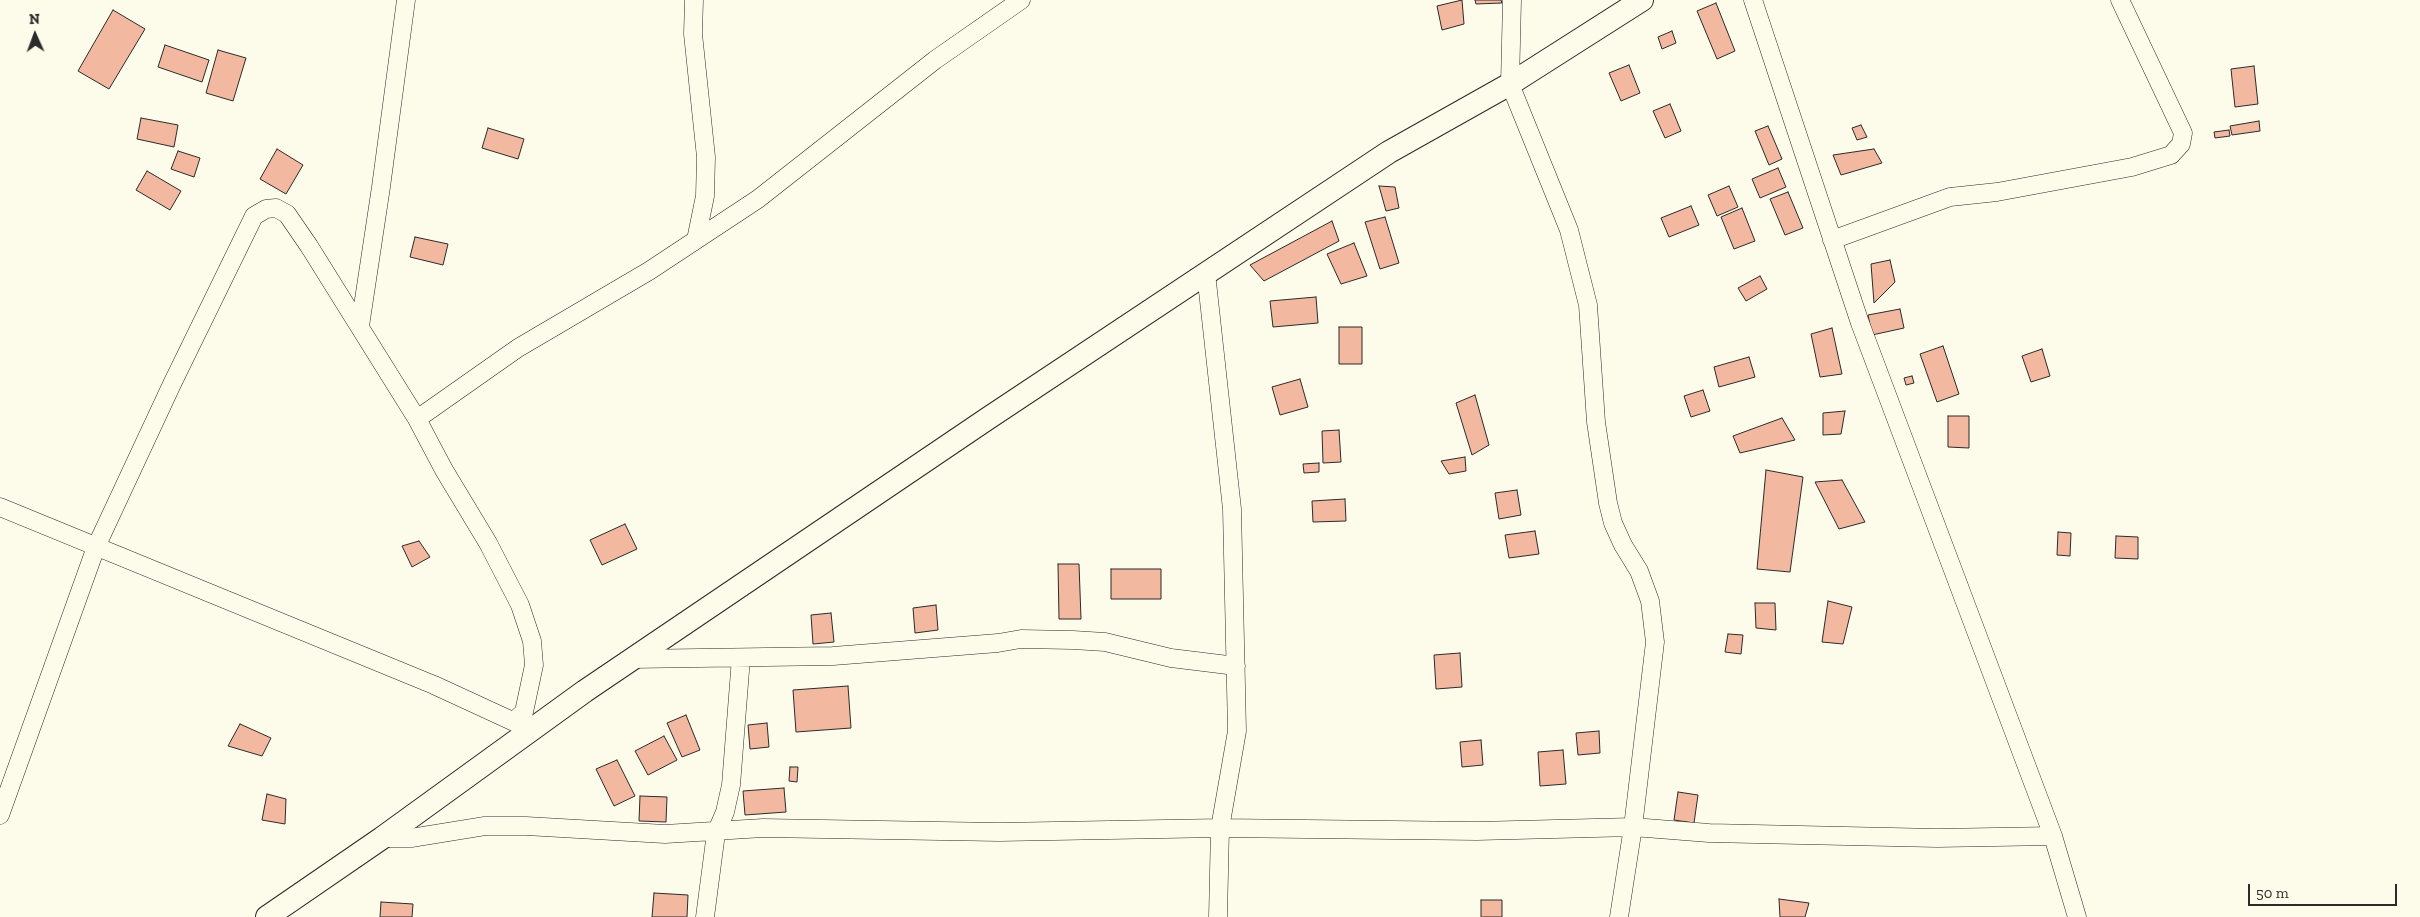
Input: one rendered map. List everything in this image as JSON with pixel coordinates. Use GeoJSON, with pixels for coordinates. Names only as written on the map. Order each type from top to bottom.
{"type":"FeatureCollection","features":[{"type":"Feature","properties":{"kind":"street"},"geometry":{"type":"LineString","coordinates":[[360,326],[406,0]]}},
{"type":"Feature","properties":{"kind":"street"},"geometry":{"type":"LineString","coordinates":[[694,0],[693,34],[706,157],[705,196],[696,240]]}},
{"type":"Feature","properties":{"kind":"street"},"geometry":{"type":"LineString","coordinates":[[418,419],[518,348],[649,271],[758,198],[935,60],[1021,0]]}},
{"type":"Feature","properties":{"kind":"street"},"geometry":{"type":"LineString","coordinates":[[1512,0],[1510,84],[1569,230],[1588,305],[1596,422],[1608,503],[1613,523],[1623,545],[1639,571],[1650,601],[1655,642],[1633,828],[1619,917]]}},
{"type":"Feature","properties":{"kind":"street"},"geometry":{"type":"LineString","coordinates":[[267,917],[382,838],[522,725],[632,659],[1389,152],[1510,84],[1642,0]]}},
{"type":"Feature","properties":{"kind":"street"},"geometry":{"type":"LineString","coordinates":[[1753,0],[1860,323],[2053,836],[2077,917]]}},
{"type":"Feature","properties":{"kind":"street"},"geometry":{"type":"LineString","coordinates":[[1832,240],[1950,197],[1997,192],[2103,172],[2171,155],[2181,144],[2182,133],[2120,0]]}},
{"type":"Feature","properties":{"kind":"street"},"geometry":{"type":"LineString","coordinates":[[0,815],[96,547],[254,216],[271,208],[276,208],[287,214],[360,326],[418,419],[444,470],[488,543],[520,605],[532,641],[534,665],[532,683],[522,725]]}},
{"type":"Feature","properties":{"kind":"street"},"geometry":{"type":"LineString","coordinates":[[1206,273],[1232,509],[1236,666],[1237,731],[1220,828],[1218,917]]}},
{"type":"Feature","properties":{"kind":"street"},"geometry":{"type":"LineString","coordinates":[[0,507],[434,685],[522,725]]}},
{"type":"Feature","properties":{"kind":"street"},"geometry":{"type":"LineString","coordinates":[[632,659],[843,655],[998,643],[1021,639],[1105,642],[1171,658],[1236,666]]}},
{"type":"Feature","properties":{"kind":"street"},"geometry":{"type":"LineString","coordinates":[[706,917],[716,833],[725,812],[731,785],[741,658]]}},
{"type":"Feature","properties":{"kind":"street"},"geometry":{"type":"LineString","coordinates":[[382,838],[411,838],[485,826],[526,826],[665,834],[716,833],[763,828],[999,832],[1220,828],[1478,831],[1633,828],[1709,833],[1897,837],[2053,836]]}},
{"type":"Feature","properties":{"kind":"building"},"geometry":{"type":"Polygon","coordinates":[[[1462,0],[1464,24],[1442,30],[1437,6],[1462,0]]]}},
{"type":"Feature","properties":{"kind":"building"},"geometry":{"type":"Polygon","coordinates":[[[1475,0],[1501,0],[1502,3],[1476,4],[1475,0]]]}},
{"type":"Feature","properties":{"kind":"building"},"geometry":{"type":"Polygon","coordinates":[[[1716,3],[1735,51],[1717,59],[1697,11],[1716,3]]]}},
{"type":"Feature","properties":{"kind":"building"},"geometry":{"type":"Polygon","coordinates":[[[113,10],[145,29],[109,89],[78,71],[113,10]]]}},
{"type":"Feature","properties":{"kind":"building"},"geometry":{"type":"Polygon","coordinates":[[[1672,31],[1676,43],[1662,49],[1658,37],[1672,31]]]}},
{"type":"Feature","properties":{"kind":"building"},"geometry":{"type":"Polygon","coordinates":[[[165,45],[209,60],[202,82],[158,67],[165,45]]]}},
{"type":"Feature","properties":{"kind":"building"},"geometry":{"type":"Polygon","coordinates":[[[218,50],[246,58],[233,101],[206,93],[218,50]]]}},
{"type":"Feature","properties":{"kind":"building"},"geometry":{"type":"Polygon","coordinates":[[[1629,65],[1640,93],[1621,101],[1609,73],[1629,65]]]}},
{"type":"Feature","properties":{"kind":"building"},"geometry":{"type":"Polygon","coordinates":[[[2254,66],[2258,104],[2235,107],[2231,69],[2254,66]]]}},
{"type":"Feature","properties":{"kind":"building"},"geometry":{"type":"Polygon","coordinates":[[[1670,104],[1681,131],[1665,138],[1653,111],[1670,104]]]}},
{"type":"Feature","properties":{"kind":"building"},"geometry":{"type":"Polygon","coordinates":[[[141,118],[178,125],[174,147],[137,139],[141,118]]]}},
{"type":"Feature","properties":{"kind":"building"},"geometry":{"type":"Polygon","coordinates":[[[2259,121],[2260,131],[2232,135],[2230,126],[2259,121]]]}},
{"type":"Feature","properties":{"kind":"building"},"geometry":{"type":"Polygon","coordinates":[[[1861,125],[1867,137],[1857,140],[1852,128],[1861,125]]]}},
{"type":"Feature","properties":{"kind":"building"},"geometry":{"type":"Polygon","coordinates":[[[1768,126],[1782,159],[1769,165],[1755,131],[1768,126]]]}},
{"type":"Feature","properties":{"kind":"building"},"geometry":{"type":"Polygon","coordinates":[[[488,128],[524,139],[518,159],[482,148],[488,128]]]}},
{"type":"Feature","properties":{"kind":"building"},"geometry":{"type":"Polygon","coordinates":[[[2229,130],[2230,136],[2215,138],[2214,132],[2229,130]]]}},
{"type":"Feature","properties":{"kind":"building"},"geometry":{"type":"Polygon","coordinates":[[[277,149],[303,165],[286,194],[260,179],[277,149]]]}},
{"type":"Feature","properties":{"kind":"building"},"geometry":{"type":"Polygon","coordinates":[[[1874,149],[1882,163],[1841,175],[1833,155],[1874,149]]]}},
{"type":"Feature","properties":{"kind":"building"},"geometry":{"type":"Polygon","coordinates":[[[178,151],[200,158],[194,177],[171,169],[178,151]]]}},
{"type":"Feature","properties":{"kind":"building"},"geometry":{"type":"Polygon","coordinates":[[[1778,168],[1786,187],[1760,198],[1752,179],[1778,168]]]}},
{"type":"Feature","properties":{"kind":"building"},"geometry":{"type":"Polygon","coordinates":[[[147,171],[181,191],[170,210],[136,190],[147,171]]]}},
{"type":"Feature","properties":{"kind":"building"},"geometry":{"type":"Polygon","coordinates":[[[1379,186],[1395,187],[1399,208],[1386,211],[1379,186]]]}},
{"type":"Feature","properties":{"kind":"building"},"geometry":{"type":"Polygon","coordinates":[[[1729,186],[1738,207],[1717,216],[1708,195],[1729,186]]]}},
{"type":"Feature","properties":{"kind":"building"},"geometry":{"type":"Polygon","coordinates":[[[1788,192],[1803,228],[1785,235],[1770,199],[1788,192]]]}},
{"type":"Feature","properties":{"kind":"building"},"geometry":{"type":"Polygon","coordinates":[[[1691,206],[1699,225],[1669,237],[1661,218],[1691,206]]]}},
{"type":"Feature","properties":{"kind":"building"},"geometry":{"type":"Polygon","coordinates":[[[1742,208],[1755,241],[1734,249],[1721,217],[1742,208]]]}},
{"type":"Feature","properties":{"kind":"building"},"geometry":{"type":"Polygon","coordinates":[[[1385,217],[1399,263],[1380,269],[1365,222],[1385,217]]]}},
{"type":"Feature","properties":{"kind":"building"},"geometry":{"type":"Polygon","coordinates":[[[1332,221],[1339,241],[1264,281],[1250,265],[1332,221]]]}},
{"type":"Feature","properties":{"kind":"building"},"geometry":{"type":"Polygon","coordinates":[[[415,237],[448,244],[443,265],[410,257],[415,237]]]}},
{"type":"Feature","properties":{"kind":"building"},"geometry":{"type":"Polygon","coordinates":[[[1354,243],[1367,276],[1341,284],[1327,254],[1354,243]]]}},
{"type":"Feature","properties":{"kind":"building"},"geometry":{"type":"Polygon","coordinates":[[[1890,260],[1895,282],[1874,303],[1871,264],[1890,260]]]}},
{"type":"Feature","properties":{"kind":"building"},"geometry":{"type":"Polygon","coordinates":[[[1760,276],[1767,289],[1746,301],[1738,288],[1760,276]]]}},
{"type":"Feature","properties":{"kind":"building"},"geometry":{"type":"Polygon","coordinates":[[[1316,297],[1318,323],[1273,327],[1270,301],[1316,297]]]}},
{"type":"Feature","properties":{"kind":"building"},"geometry":{"type":"Polygon","coordinates":[[[1900,309],[1904,328],[1872,335],[1868,315],[1900,309]]]}},
{"type":"Feature","properties":{"kind":"building"},"geometry":{"type":"Polygon","coordinates":[[[1339,327],[1362,327],[1362,364],[1339,364],[1339,327]]]}},
{"type":"Feature","properties":{"kind":"building"},"geometry":{"type":"Polygon","coordinates":[[[1832,328],[1842,374],[1820,377],[1811,334],[1832,328]]]}},
{"type":"Feature","properties":{"kind":"building"},"geometry":{"type":"Polygon","coordinates":[[[1943,346],[1959,394],[1937,402],[1920,354],[1943,346]]]}},
{"type":"Feature","properties":{"kind":"building"},"geometry":{"type":"Polygon","coordinates":[[[2042,349],[2050,376],[2031,382],[2022,356],[2042,349]]]}},
{"type":"Feature","properties":{"kind":"building"},"geometry":{"type":"Polygon","coordinates":[[[1749,357],[1755,377],[1719,387],[1714,367],[1749,357]]]}},
{"type":"Feature","properties":{"kind":"building"},"geometry":{"type":"Polygon","coordinates":[[[1912,376],[1914,383],[1906,385],[1904,378],[1912,376]]]}},
{"type":"Feature","properties":{"kind":"building"},"geometry":{"type":"Polygon","coordinates":[[[1300,379],[1308,407],[1280,415],[1272,387],[1300,379]]]}},
{"type":"Feature","properties":{"kind":"building"},"geometry":{"type":"Polygon","coordinates":[[[1703,390],[1710,411],[1691,417],[1684,396],[1703,390]]]}},
{"type":"Feature","properties":{"kind":"building"},"geometry":{"type":"Polygon","coordinates":[[[1475,395],[1489,445],[1472,455],[1456,403],[1475,395]]]}},
{"type":"Feature","properties":{"kind":"building"},"geometry":{"type":"Polygon","coordinates":[[[1845,411],[1841,434],[1823,435],[1823,413],[1845,411]]]}},
{"type":"Feature","properties":{"kind":"building"},"geometry":{"type":"Polygon","coordinates":[[[1948,416],[1969,416],[1969,448],[1948,447],[1948,416]]]}},
{"type":"Feature","properties":{"kind":"building"},"geometry":{"type":"Polygon","coordinates":[[[1782,418],[1795,440],[1740,453],[1733,436],[1782,418]]]}},
{"type":"Feature","properties":{"kind":"building"},"geometry":{"type":"Polygon","coordinates":[[[1339,430],[1341,462],[1323,463],[1322,431],[1339,430]]]}},
{"type":"Feature","properties":{"kind":"building"},"geometry":{"type":"Polygon","coordinates":[[[1465,457],[1466,471],[1449,474],[1441,461],[1465,457]]]}},
{"type":"Feature","properties":{"kind":"building"},"geometry":{"type":"Polygon","coordinates":[[[1319,463],[1319,472],[1304,473],[1303,464],[1319,463]]]}},
{"type":"Feature","properties":{"kind":"building"},"geometry":{"type":"Polygon","coordinates":[[[1766,470],[1803,477],[1790,572],[1757,569],[1766,470]]]}},
{"type":"Feature","properties":{"kind":"building"},"geometry":{"type":"Polygon","coordinates":[[[1842,480],[1865,522],[1839,529],[1815,482],[1842,480]]]}},
{"type":"Feature","properties":{"kind":"building"},"geometry":{"type":"Polygon","coordinates":[[[1517,490],[1521,515],[1499,519],[1495,493],[1517,490]]]}},
{"type":"Feature","properties":{"kind":"building"},"geometry":{"type":"Polygon","coordinates":[[[1345,499],[1346,521],[1313,522],[1312,501],[1345,499]]]}},
{"type":"Feature","properties":{"kind":"building"},"geometry":{"type":"Polygon","coordinates":[[[625,524],[637,549],[602,565],[590,540],[625,524]]]}},
{"type":"Feature","properties":{"kind":"building"},"geometry":{"type":"Polygon","coordinates":[[[1535,531],[1539,554],[1509,558],[1505,535],[1535,531]]]}},
{"type":"Feature","properties":{"kind":"building"},"geometry":{"type":"Polygon","coordinates":[[[2058,532],[2071,533],[2070,556],[2057,555],[2058,532]]]}},
{"type":"Feature","properties":{"kind":"building"},"geometry":{"type":"Polygon","coordinates":[[[2116,536],[2138,537],[2138,559],[2115,558],[2116,536]]]}},
{"type":"Feature","properties":{"kind":"building"},"geometry":{"type":"Polygon","coordinates":[[[419,541],[430,557],[412,567],[402,546],[419,541]]]}},
{"type":"Feature","properties":{"kind":"building"},"geometry":{"type":"Polygon","coordinates":[[[1058,564],[1079,564],[1081,619],[1059,619],[1058,564]]]}},
{"type":"Feature","properties":{"kind":"building"},"geometry":{"type":"Polygon","coordinates":[[[1111,569],[1161,569],[1161,599],[1111,599],[1111,569]]]}},
{"type":"Feature","properties":{"kind":"building"},"geometry":{"type":"Polygon","coordinates":[[[1828,601],[1852,607],[1843,644],[1822,642],[1828,601]]]}},
{"type":"Feature","properties":{"kind":"building"},"geometry":{"type":"Polygon","coordinates":[[[1755,603],[1775,603],[1776,630],[1756,628],[1755,603]]]}},
{"type":"Feature","properties":{"kind":"building"},"geometry":{"type":"Polygon","coordinates":[[[936,605],[938,630],[915,633],[913,608],[936,605]]]}},
{"type":"Feature","properties":{"kind":"building"},"geometry":{"type":"Polygon","coordinates":[[[831,613],[834,642],[813,644],[811,615],[831,613]]]}},
{"type":"Feature","properties":{"kind":"building"},"geometry":{"type":"Polygon","coordinates":[[[1728,634],[1743,635],[1741,654],[1725,652],[1728,634]]]}},
{"type":"Feature","properties":{"kind":"building"},"geometry":{"type":"Polygon","coordinates":[[[1460,653],[1462,687],[1436,689],[1434,655],[1460,653]]]}},
{"type":"Feature","properties":{"kind":"building"},"geometry":{"type":"Polygon","coordinates":[[[848,686],[851,728],[796,732],[793,690],[848,686]]]}},
{"type":"Feature","properties":{"kind":"building"},"geometry":{"type":"Polygon","coordinates":[[[686,715],[700,750],[682,757],[667,723],[686,715]]]}},
{"type":"Feature","properties":{"kind":"building"},"geometry":{"type":"Polygon","coordinates":[[[767,723],[769,747],[750,749],[748,725],[767,723]]]}},
{"type":"Feature","properties":{"kind":"building"},"geometry":{"type":"Polygon","coordinates":[[[240,724],[271,738],[262,756],[228,746],[240,724]]]}},
{"type":"Feature","properties":{"kind":"building"},"geometry":{"type":"Polygon","coordinates":[[[1599,731],[1600,753],[1578,755],[1576,733],[1599,731]]]}},
{"type":"Feature","properties":{"kind":"building"},"geometry":{"type":"Polygon","coordinates":[[[664,736],[677,760],[648,775],[635,751],[664,736]]]}},
{"type":"Feature","properties":{"kind":"building"},"geometry":{"type":"Polygon","coordinates":[[[1481,740],[1483,765],[1462,767],[1460,742],[1481,740]]]}},
{"type":"Feature","properties":{"kind":"building"},"geometry":{"type":"Polygon","coordinates":[[[1563,750],[1566,784],[1540,786],[1538,752],[1563,750]]]}},
{"type":"Feature","properties":{"kind":"building"},"geometry":{"type":"Polygon","coordinates":[[[617,760],[635,796],[614,806],[596,769],[617,760]]]}},
{"type":"Feature","properties":{"kind":"building"},"geometry":{"type":"Polygon","coordinates":[[[790,767],[798,767],[797,782],[789,781],[790,767]]]}},
{"type":"Feature","properties":{"kind":"building"},"geometry":{"type":"Polygon","coordinates":[[[784,788],[786,812],[745,815],[743,791],[784,788]]]}},
{"type":"Feature","properties":{"kind":"building"},"geometry":{"type":"Polygon","coordinates":[[[1678,792],[1698,795],[1694,823],[1674,820],[1678,792]]]}},
{"type":"Feature","properties":{"kind":"building"},"geometry":{"type":"Polygon","coordinates":[[[267,794],[286,799],[285,824],[262,820],[267,794]]]}},
{"type":"Feature","properties":{"kind":"building"},"geometry":{"type":"Polygon","coordinates":[[[640,796],[667,797],[666,822],[639,821],[640,796]]]}},
{"type":"Feature","properties":{"kind":"building"},"geometry":{"type":"Polygon","coordinates":[[[654,893],[688,895],[687,917],[652,917],[654,893]]]}},
{"type":"Feature","properties":{"kind":"building"},"geometry":{"type":"Polygon","coordinates":[[[1779,899],[1809,903],[1805,917],[1780,917],[1779,899]]]}},
{"type":"Feature","properties":{"kind":"building"},"geometry":{"type":"Polygon","coordinates":[[[1481,900],[1502,900],[1502,917],[1481,917],[1481,900]]]}},
{"type":"Feature","properties":{"kind":"building"},"geometry":{"type":"Polygon","coordinates":[[[381,902],[413,904],[412,917],[380,917],[381,902]]]}}]}
